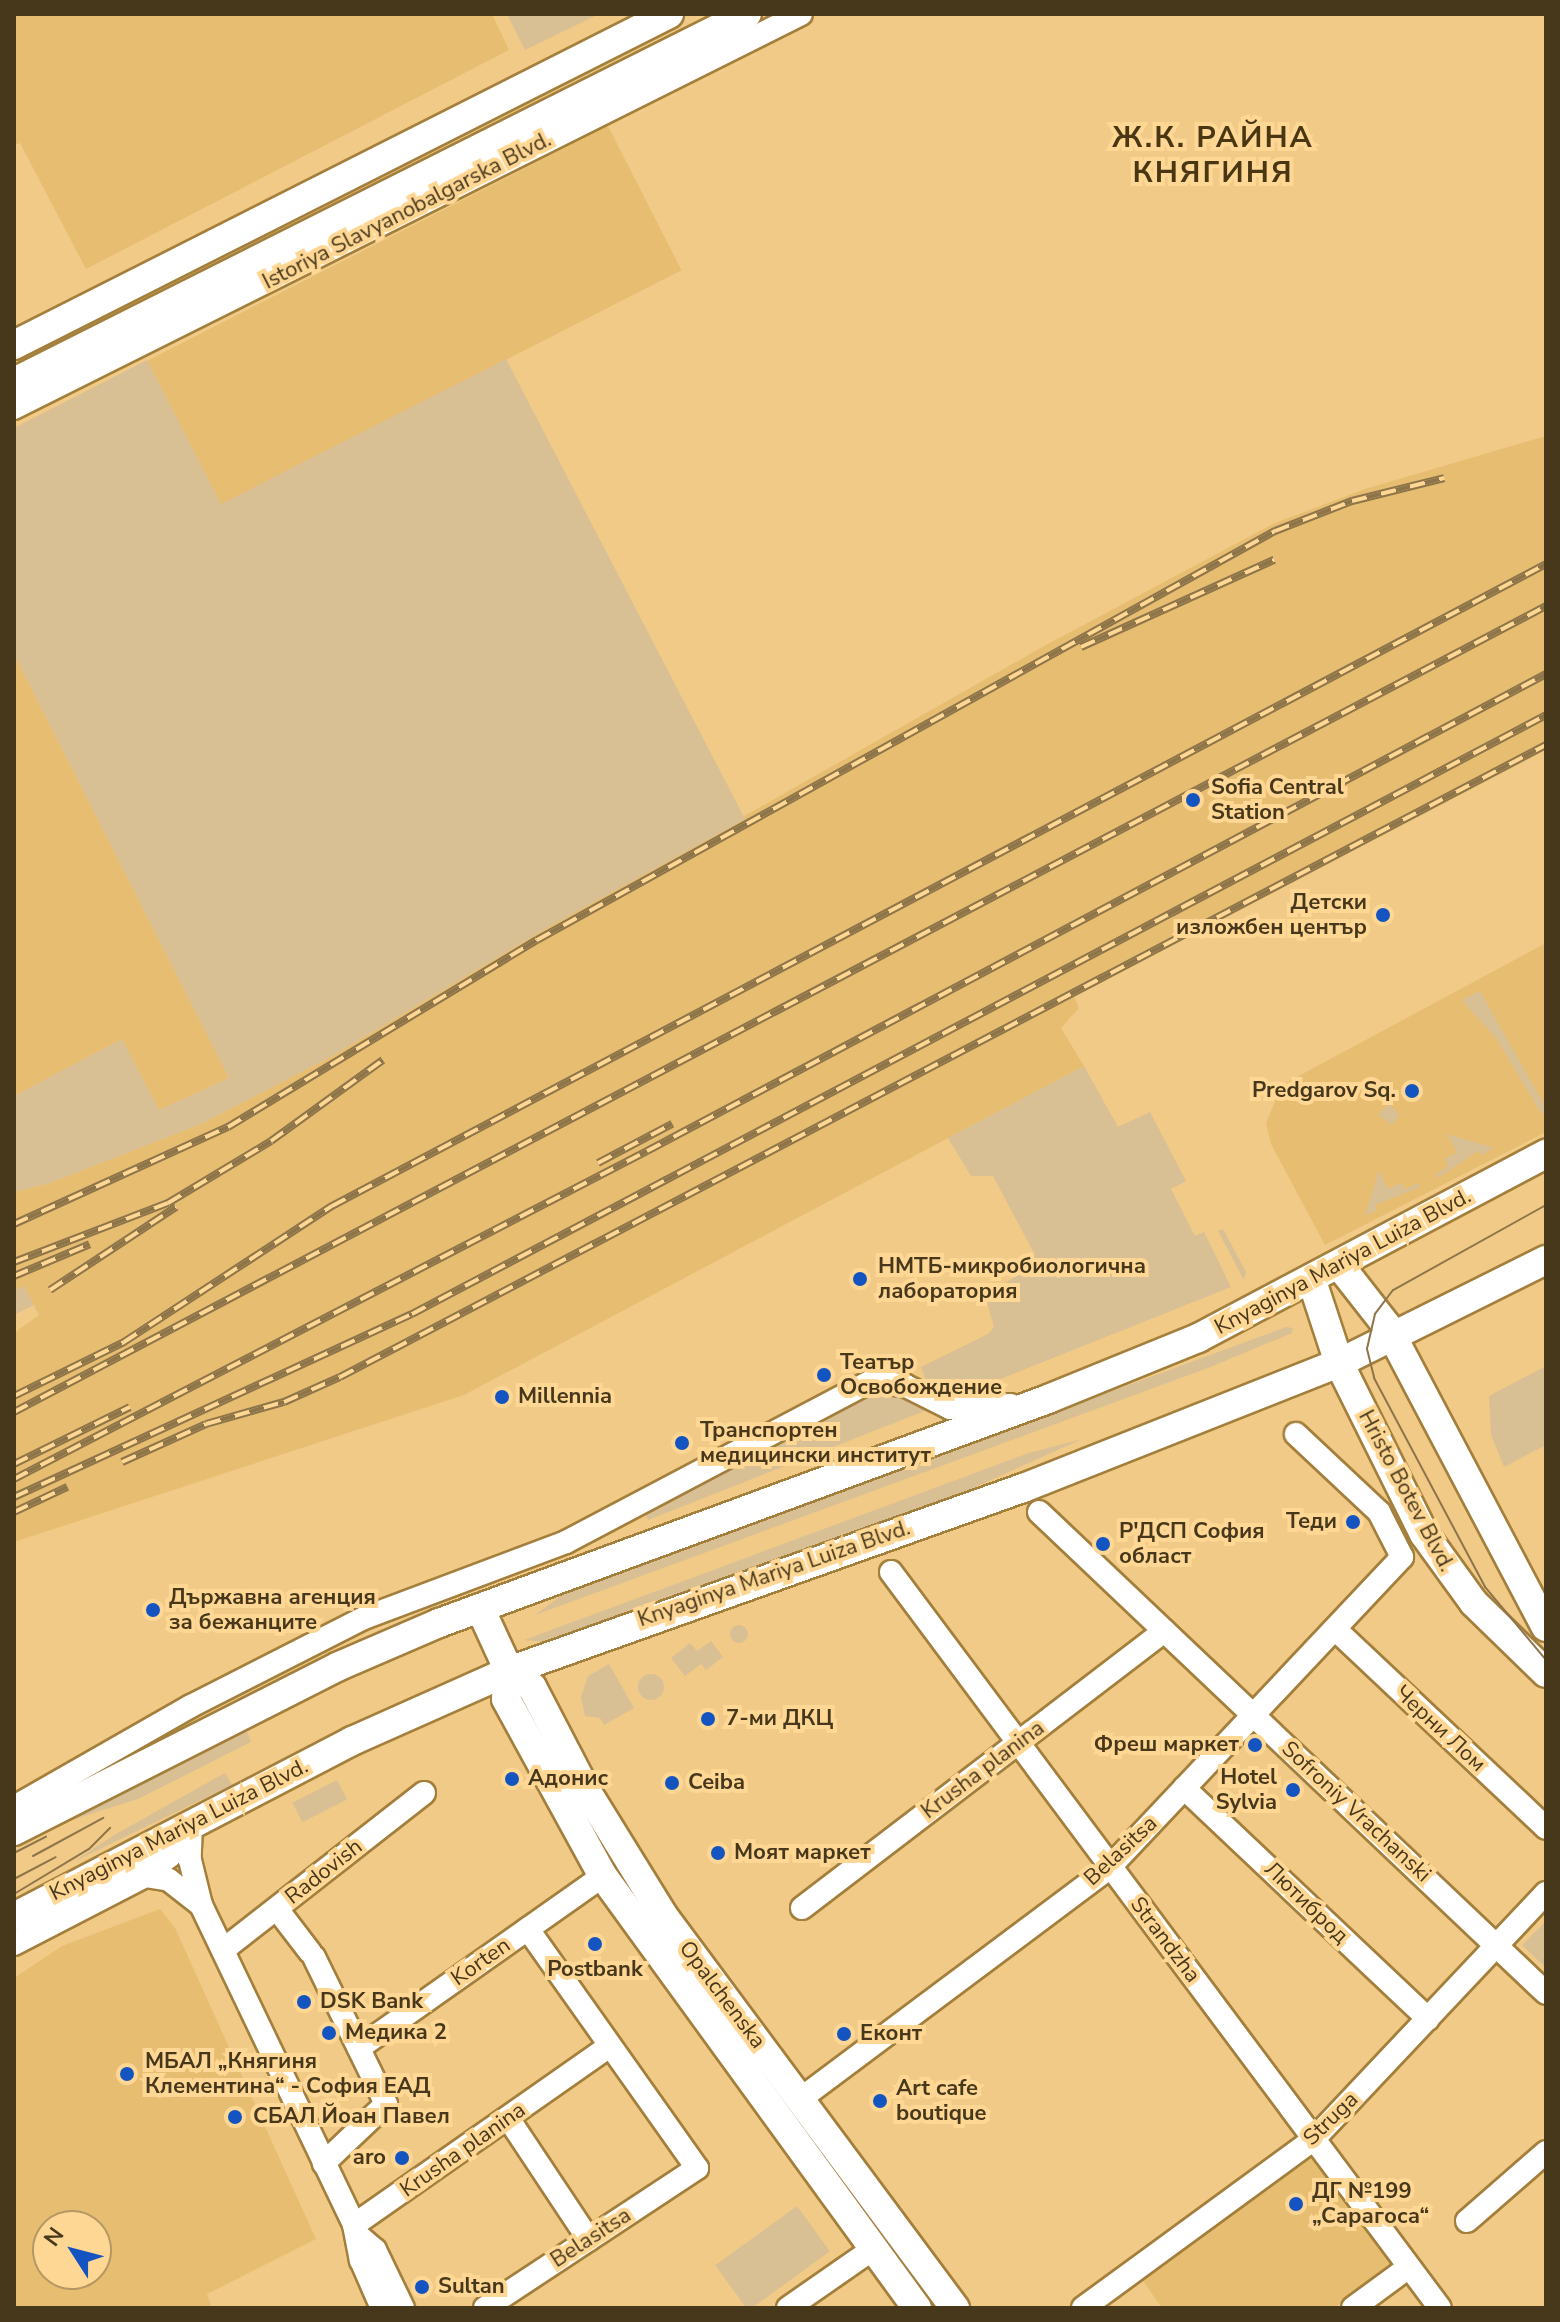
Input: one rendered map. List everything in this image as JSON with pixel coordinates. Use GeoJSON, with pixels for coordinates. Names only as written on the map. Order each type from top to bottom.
{"type":"FeatureCollection","features":[{"type":"Feature","properties":{"kind":"main road"},"geometry":{"type":"LineString","coordinates":[[14,345],[669,14]]}},
{"type":"Feature","properties":{"kind":"main road","name":"Istoriya Slavyanobalgarska Blvd."},"geometry":{"type":"LineString","coordinates":[[14,382],[747,14]]}},
{"type":"Feature","properties":{"kind":"main road","name":"Knyaginya Mariya Luiza Blvd."},"geometry":{"type":"LineString","coordinates":[[14,1831],[339,1666],[480,1608],[1048,1399],[1235,1322],[1546,1154]]}},
{"type":"Feature","properties":{"kind":"main road","name":"Knyaginya Mariya Luiza Blvd."},"geometry":{"type":"LineString","coordinates":[[14,1917],[191,1822],[509,1671],[1023,1488],[1339,1363],[1546,1260]]}},
{"type":"Feature","properties":{"kind":"main road"},"geometry":{"type":"LineString","coordinates":[[1340,1266],[1394,1337],[1546,1627]]}},
{"type":"Feature","properties":{"kind":"main road","name":"Hristo Botev Blvd."},"geometry":{"type":"LineString","coordinates":[[1312,1281],[1339,1363],[1436,1554],[1474,1603],[1546,1673]]}},
{"type":"Feature","properties":{"kind":"main road","name":"Opalchenska"},"geometry":{"type":"LineString","coordinates":[[480,1608],[509,1671],[532,1687],[584,1787],[656,1904],[955,2308]]}},
{"type":"Feature","properties":{"kind":"main road","name":"Opalchenska"},"geometry":{"type":"LineString","coordinates":[[509,1671],[506,1699],[603,1876],[917,2308]]}},
{"type":"Feature","properties":{"kind":"street","name":"Istoriya Slavyanobalgarska Blvd."},"geometry":{"type":"LineString","coordinates":[[14,408],[801,14]]}},
{"type":"Feature","properties":{"kind":"street","name":"Knyaginya Mariya Luiza Blvd."},"geometry":{"type":"LineString","coordinates":[[14,1807],[191,1706],[364,1618],[566,1542],[872,1381],[906,1386],[950,1408],[1048,1399]]}},
{"type":"Feature","properties":{"kind":"street","name":"Hristo Botev Blvd."},"geometry":{"type":"LineString","coordinates":[[1296,1434],[1379,1512],[1402,1557]]}},
{"type":"Feature","properties":{"kind":"street","name":"Sofroniy Vrachanski"},"geometry":{"type":"LineString","coordinates":[[1039,1512],[1546,1993]]}},
{"type":"Feature","properties":{"kind":"street","name":"Belasitsa"},"geometry":{"type":"LineString","coordinates":[[799,2100],[1110,1867],[1402,1557]]}},
{"type":"Feature","properties":{"kind":"street","name":"Strandzha"},"geometry":{"type":"LineString","coordinates":[[891,1572],[1440,2308]]}},
{"type":"Feature","properties":{"kind":"street","name":"Черни Лом"},"geometry":{"type":"LineString","coordinates":[[1335,1629],[1546,1828]]}},
{"type":"Feature","properties":{"kind":"street","name":"Krusha planina"},"geometry":{"type":"LineString","coordinates":[[802,1908],[1164,1631]]}},
{"type":"Feature","properties":{"kind":"street","name":"Лютиброд"},"geometry":{"type":"LineString","coordinates":[[1184,1788],[1428,2019]]}},
{"type":"Feature","properties":{"kind":"street","name":"Radovish"},"geometry":{"type":"LineString","coordinates":[[223,1950],[424,1793]]}},
{"type":"Feature","properties":{"kind":"street"},"geometry":{"type":"LineString","coordinates":[[14,1944],[145,1876],[170,1856],[191,1822]]}},
{"type":"Feature","properties":{"kind":"street"},"geometry":{"type":"LineString","coordinates":[[191,1822],[190,1860],[201,1905],[357,2231],[375,2250],[403,2308]]}},
{"type":"Feature","properties":{"kind":"street"},"geometry":{"type":"LineString","coordinates":[[145,1876],[169,1880],[201,1905]]}},
{"type":"Feature","properties":{"kind":"street","name":"Korten"},"geometry":{"type":"LineString","coordinates":[[359,2048],[603,1876]]}},
{"type":"Feature","properties":{"kind":"street","name":"Struga"},"geometry":{"type":"LineString","coordinates":[[1083,2308],[1314,2139],[1546,1893]]}},
{"type":"Feature","properties":{"kind":"street"},"geometry":{"type":"LineString","coordinates":[[277,1909],[312,1954],[386,2104],[324,2163]]}},
{"type":"Feature","properties":{"kind":"street"},"geometry":{"type":"LineString","coordinates":[[528,1929],[610,2046]]}},
{"type":"Feature","properties":{"kind":"street","name":"Belasitsa"},"geometry":{"type":"LineString","coordinates":[[485,2308],[697,2168],[610,2046]]}},
{"type":"Feature","properties":{"kind":"street","name":"Krusha planina"},"geometry":{"type":"LineString","coordinates":[[357,2231],[610,2046]]}},
{"type":"Feature","properties":{"kind":"street"},"geometry":{"type":"LineString","coordinates":[[508,2118],[589,2240]]}},
{"type":"Feature","properties":{"kind":"street"},"geometry":{"type":"LineString","coordinates":[[1467,2221],[1546,2152]]}},
{"type":"Feature","properties":{"kind":"street"},"geometry":{"type":"LineString","coordinates":[[357,2231],[361,2260],[382,2308]]}},
{"type":"Feature","properties":{"kind":"street"},"geometry":{"type":"LineString","coordinates":[[788,2308],[873,2249]]}},
{"type":"Feature","properties":{"kind":"street"},"geometry":{"type":"LineString","coordinates":[[1353,2308],[1409,2267]]}},
{"type":"Feature","properties":{"kind":"shaded area"},"geometry":{"type":"Polygon","coordinates":[[[14,14],[492,14],[509,50],[86,269],[20,143],[14,145],[14,14]]]}},
{"type":"Feature","properties":{"kind":"shaded area"},"geometry":{"type":"Polygon","coordinates":[[[507,14],[599,14],[525,50],[507,14]]]}},
{"type":"Feature","properties":{"kind":"shaded area"},"geometry":{"type":"Polygon","coordinates":[[[608,126],[682,270],[221,505],[147,361],[608,126]]]}},
{"type":"Feature","properties":{"kind":"shaded area"},"geometry":{"type":"Polygon","coordinates":[[[506,359],[745,819],[543,930],[334,1055],[201,1124],[50,1183],[14,1192],[14,1096],[122,1039],[159,1110],[229,1078],[14,654],[14,428],[147,360],[221,504],[506,359]]]}},
{"type":"Feature","properties":{"kind":"shaded area"},"geometry":{"type":"Polygon","coordinates":[[[1546,436],[1546,750],[1074,997],[1079,1008],[1061,1028],[1084,1066],[464,1395],[14,1542],[14,1333],[39,1315],[24,1286],[14,1290],[14,1192],[50,1183],[201,1124],[334,1055],[543,930],[1046,645],[1275,523],[1365,489],[1546,436]]]}},
{"type":"Feature","properties":{"kind":"shaded area"},"geometry":{"type":"Polygon","coordinates":[[[14,654],[229,1078],[159,1110],[122,1039],[14,1096],[14,654]]]}},
{"type":"Feature","properties":{"kind":"shaded area","name":"Predgarov Sq."},"geometry":{"type":"Polygon","coordinates":[[[1546,943],[1546,1132],[1325,1245],[1271,1144],[1266,1123],[1282,1085],[1546,943]]]}},
{"type":"Feature","properties":{"kind":"shaded area"},"geometry":{"type":"Polygon","coordinates":[[[1480,991],[1546,1108],[1542,1115],[1496,1038],[1464,1003],[1463,999],[1480,991]]]}},
{"type":"Feature","properties":{"kind":"shaded area"},"geometry":{"type":"Polygon","coordinates":[[[1084,1066],[1118,1127],[1150,1112],[1186,1181],[1171,1189],[1195,1236],[1204,1232],[1231,1287],[953,1398],[926,1380],[921,1367],[988,1334],[994,1327],[985,1295],[1020,1274],[1035,1255],[993,1176],[971,1176],[948,1138],[1084,1066]]]}},
{"type":"Feature","properties":{"kind":"shaded area"},"geometry":{"type":"Polygon","coordinates":[[[1389,1104],[1400,1115],[1392,1125],[1378,1115],[1389,1104]]]}},
{"type":"Feature","properties":{"kind":"shaded area"},"geometry":{"type":"Polygon","coordinates":[[[1447,1134],[1494,1148],[1481,1155],[1478,1151],[1438,1178],[1436,1173],[1448,1167],[1445,1159],[1457,1152],[1447,1134]]]}},
{"type":"Feature","properties":{"kind":"shaded area"},"geometry":{"type":"Polygon","coordinates":[[[1379,1170],[1388,1189],[1401,1183],[1405,1190],[1418,1183],[1420,1187],[1375,1205],[1377,1210],[1365,1216],[1379,1170]]]}},
{"type":"Feature","properties":{"kind":"shaded area"},"geometry":{"type":"Polygon","coordinates":[[[1223,1229],[1246,1272],[1244,1280],[1218,1231],[1223,1229]]]}},
{"type":"Feature","properties":{"kind":"shaded area"},"geometry":{"type":"Polygon","coordinates":[[[24,1286],[34,1305],[14,1315],[14,1290],[24,1286]]]}},
{"type":"Feature","properties":{"kind":"shaded area"},"geometry":{"type":"Polygon","coordinates":[[[1286,1327],[1293,1328],[1292,1333],[1208,1368],[535,1615],[566,1592],[1286,1327]]]}},
{"type":"Feature","properties":{"kind":"shaded area"},"geometry":{"type":"Polygon","coordinates":[[[1546,1366],[1546,1445],[1504,1467],[1491,1435],[1489,1396],[1546,1366]]]}},
{"type":"Feature","properties":{"kind":"shaded area"},"geometry":{"type":"Polygon","coordinates":[[[884,1387],[927,1410],[648,1520],[646,1515],[869,1390],[884,1387]]]}},
{"type":"Feature","properties":{"kind":"shaded area"},"geometry":{"type":"Polygon","coordinates":[[[1082,1439],[960,1494],[546,1642],[524,1640],[1029,1453],[1082,1439]]]}},
{"type":"Feature","properties":{"kind":"shaded area"},"geometry":{"type":"Polygon","coordinates":[[[739,1625],[748,1634],[739,1643],[730,1634],[739,1625]]]}},
{"type":"Feature","properties":{"kind":"shaded area"},"geometry":{"type":"Polygon","coordinates":[[[711,1641],[723,1657],[706,1670],[701,1664],[685,1676],[671,1658],[690,1643],[697,1651],[711,1641]]]}},
{"type":"Feature","properties":{"kind":"shaded area"},"geometry":{"type":"Polygon","coordinates":[[[609,1664],[634,1708],[604,1725],[600,1718],[585,1716],[581,1697],[588,1676],[609,1664]]]}},
{"type":"Feature","properties":{"kind":"shaded area"},"geometry":{"type":"Polygon","coordinates":[[[651,1674],[661,1677],[664,1687],[661,1697],[651,1700],[641,1697],[638,1687],[641,1677],[651,1674]]]}},
{"type":"Feature","properties":{"kind":"shaded area"},"geometry":{"type":"Polygon","coordinates":[[[246,1729],[251,1742],[138,1799],[65,1822],[246,1729]]]}},
{"type":"Feature","properties":{"kind":"shaded area"},"geometry":{"type":"Polygon","coordinates":[[[225,1773],[232,1785],[73,1862],[116,1834],[225,1773]]]}},
{"type":"Feature","properties":{"kind":"shaded area"},"geometry":{"type":"Polygon","coordinates":[[[337,1780],[347,1800],[302,1822],[292,1803],[337,1780]]]}},
{"type":"Feature","properties":{"kind":"shaded area","name":"МБАЛ „Княгиня Клементина“ - София ЕАД"},"geometry":{"type":"Polygon","coordinates":[[[160,1909],[175,1928],[316,2239],[207,2294],[212,2308],[14,2308],[14,1978],[62,1946],[160,1909]]]}},
{"type":"Feature","properties":{"kind":"shaded area"},"geometry":{"type":"Polygon","coordinates":[[[1546,1921],[1546,1968],[1522,1945],[1546,1921]]]}},
{"type":"Feature","properties":{"kind":"shaded area","name":"ДГ №199 „Сарагоса“"},"geometry":{"type":"Polygon","coordinates":[[[1316,2147],[1398,2261],[1334,2308],[1162,2308],[1138,2274],[1316,2147]]]}},
{"type":"Feature","properties":{"kind":"shaded area"},"geometry":{"type":"Polygon","coordinates":[[[797,2206],[830,2251],[752,2308],[746,2308],[715,2265],[797,2206]]]}},
{"type":"Feature","properties":{"kind":"tram line"},"geometry":{"type":"LineString","coordinates":[[1546,1205],[1393,1290],[1375,1314],[1367,1349],[1374,1378],[1485,1587],[1546,1660]]}},
{"type":"Feature","properties":{"kind":"tram line"},"geometry":{"type":"LineString","coordinates":[[33,1856],[103,1818]]}},
{"type":"Feature","properties":{"kind":"tram line"},"geometry":{"type":"LineString","coordinates":[[14,1894],[89,1849],[110,1828]]}},
{"type":"Feature","properties":{"kind":"tram line"},"geometry":{"type":"LineString","coordinates":[[14,1853],[46,1837]]}},
{"type":"Feature","properties":{"kind":"tram line"},"geometry":{"type":"LineString","coordinates":[[14,1879],[56,1857]]}},
{"type":"Feature","properties":{"kind":"railway"},"geometry":{"type":"LineString","coordinates":[[14,1224],[228,1127],[537,940],[1275,531],[1352,501],[1444,478]]}},
{"type":"Feature","properties":{"kind":"railway"},"geometry":{"type":"LineString","coordinates":[[1081,647],[1274,560]]}},
{"type":"Feature","properties":{"kind":"railway"},"geometry":{"type":"LineString","coordinates":[[14,1396],[124,1342],[332,1206],[1546,564]]}},
{"type":"Feature","properties":{"kind":"railway"},"geometry":{"type":"LineString","coordinates":[[14,1412],[1546,606]]}},
{"type":"Feature","properties":{"kind":"railway"},"geometry":{"type":"LineString","coordinates":[[14,1479],[647,1151],[1546,674]]}},
{"type":"Feature","properties":{"kind":"railway"},"geometry":{"type":"LineString","coordinates":[[14,1497],[412,1314],[1546,715]]}},
{"type":"Feature","properties":{"kind":"railway"},"geometry":{"type":"LineString","coordinates":[[122,1462],[206,1424],[284,1402],[340,1377],[1546,745]]}},
{"type":"Feature","properties":{"kind":"railway"},"geometry":{"type":"LineString","coordinates":[[14,1262],[168,1203],[271,1141],[383,1060]]}},
{"type":"Feature","properties":{"kind":"railway"},"geometry":{"type":"LineString","coordinates":[[598,1163],[672,1124]]}},
{"type":"Feature","properties":{"kind":"railway"},"geometry":{"type":"LineString","coordinates":[[50,1290],[176,1207]]}},
{"type":"Feature","properties":{"kind":"railway"},"geometry":{"type":"LineString","coordinates":[[14,1276],[90,1244]]}},
{"type":"Feature","properties":{"kind":"railway"},"geometry":{"type":"LineString","coordinates":[[14,1464],[130,1407]]}},
{"type":"Feature","properties":{"kind":"railway"},"geometry":{"type":"LineString","coordinates":[[14,1512],[67,1487]]}},
{"type":"Feature","properties":{"kind":"place","name":"Sofia Central Station"},"geometry":{"type":"Point","coordinates":[1193,800]}},
{"type":"Feature","properties":{"kind":"place","name":"Детски изложбен център"},"geometry":{"type":"Point","coordinates":[1383,915]}},
{"type":"Feature","properties":{"kind":"place","name":"Predgarov Sq."},"geometry":{"type":"Point","coordinates":[1412,1091]}},
{"type":"Feature","properties":{"kind":"place","name":"НМТБ-микробиологична лаборатория"},"geometry":{"type":"Point","coordinates":[860,1279]}},
{"type":"Feature","properties":{"kind":"place","name":"Театър Освобождение"},"geometry":{"type":"Point","coordinates":[824,1375]}},
{"type":"Feature","properties":{"kind":"place","name":"Millennia"},"geometry":{"type":"Point","coordinates":[502,1397]}},
{"type":"Feature","properties":{"kind":"place","name":"Транспортен медицински институт"},"geometry":{"type":"Point","coordinates":[682,1443]}},
{"type":"Feature","properties":{"kind":"place","name":"Теди"},"geometry":{"type":"Point","coordinates":[1353,1522]}},
{"type":"Feature","properties":{"kind":"place","name":"Р'ДСП София област"},"geometry":{"type":"Point","coordinates":[1103,1544]}},
{"type":"Feature","properties":{"kind":"place","name":"Държавна агенция за бежанците"},"geometry":{"type":"Point","coordinates":[153,1610]}},
{"type":"Feature","properties":{"kind":"place","name":"7-ми ДКЦ"},"geometry":{"type":"Point","coordinates":[708,1719]}},
{"type":"Feature","properties":{"kind":"place","name":"Фреш маркет"},"geometry":{"type":"Point","coordinates":[1255,1745]}},
{"type":"Feature","properties":{"kind":"place","name":"Адонис"},"geometry":{"type":"Point","coordinates":[512,1779]}},
{"type":"Feature","properties":{"kind":"place","name":"Ceiba"},"geometry":{"type":"Point","coordinates":[672,1783]}},
{"type":"Feature","properties":{"kind":"place","name":"Hotel Sylvia"},"geometry":{"type":"Point","coordinates":[1293,1790]}},
{"type":"Feature","properties":{"kind":"place","name":"Моят маркет"},"geometry":{"type":"Point","coordinates":[718,1853]}},
{"type":"Feature","properties":{"kind":"place","name":"Postbank"},"geometry":{"type":"Point","coordinates":[595,1944]}},
{"type":"Feature","properties":{"kind":"place","name":"DSK Bank"},"geometry":{"type":"Point","coordinates":[304,2002]}},
{"type":"Feature","properties":{"kind":"place","name":"Медика 2"},"geometry":{"type":"Point","coordinates":[329,2033]}},
{"type":"Feature","properties":{"kind":"place","name":"Еконт"},"geometry":{"type":"Point","coordinates":[844,2034]}},
{"type":"Feature","properties":{"kind":"place","name":"МБАЛ „Княгиня Клементина“ - София ЕАД"},"geometry":{"type":"Point","coordinates":[127,2074]}},
{"type":"Feature","properties":{"kind":"place","name":"Art cafe boutique"},"geometry":{"type":"Point","coordinates":[880,2101]}},
{"type":"Feature","properties":{"kind":"place","name":"СБАЛ Йоан Павел"},"geometry":{"type":"Point","coordinates":[235,2117]}},
{"type":"Feature","properties":{"kind":"place","name":"aro"},"geometry":{"type":"Point","coordinates":[402,2158]}},
{"type":"Feature","properties":{"kind":"place","name":"ДГ №199 „Сарагоса“"},"geometry":{"type":"Point","coordinates":[1296,2204]}},
{"type":"Feature","properties":{"kind":"place","name":"Sultan"},"geometry":{"type":"Point","coordinates":[422,2287]}},
{"type":"Feature","properties":{"kind":"district","name":"Ж.К. РАЙНА КНЯГИНЯ"},"geometry":{"type":"Point","coordinates":[1213,155]}}]}
